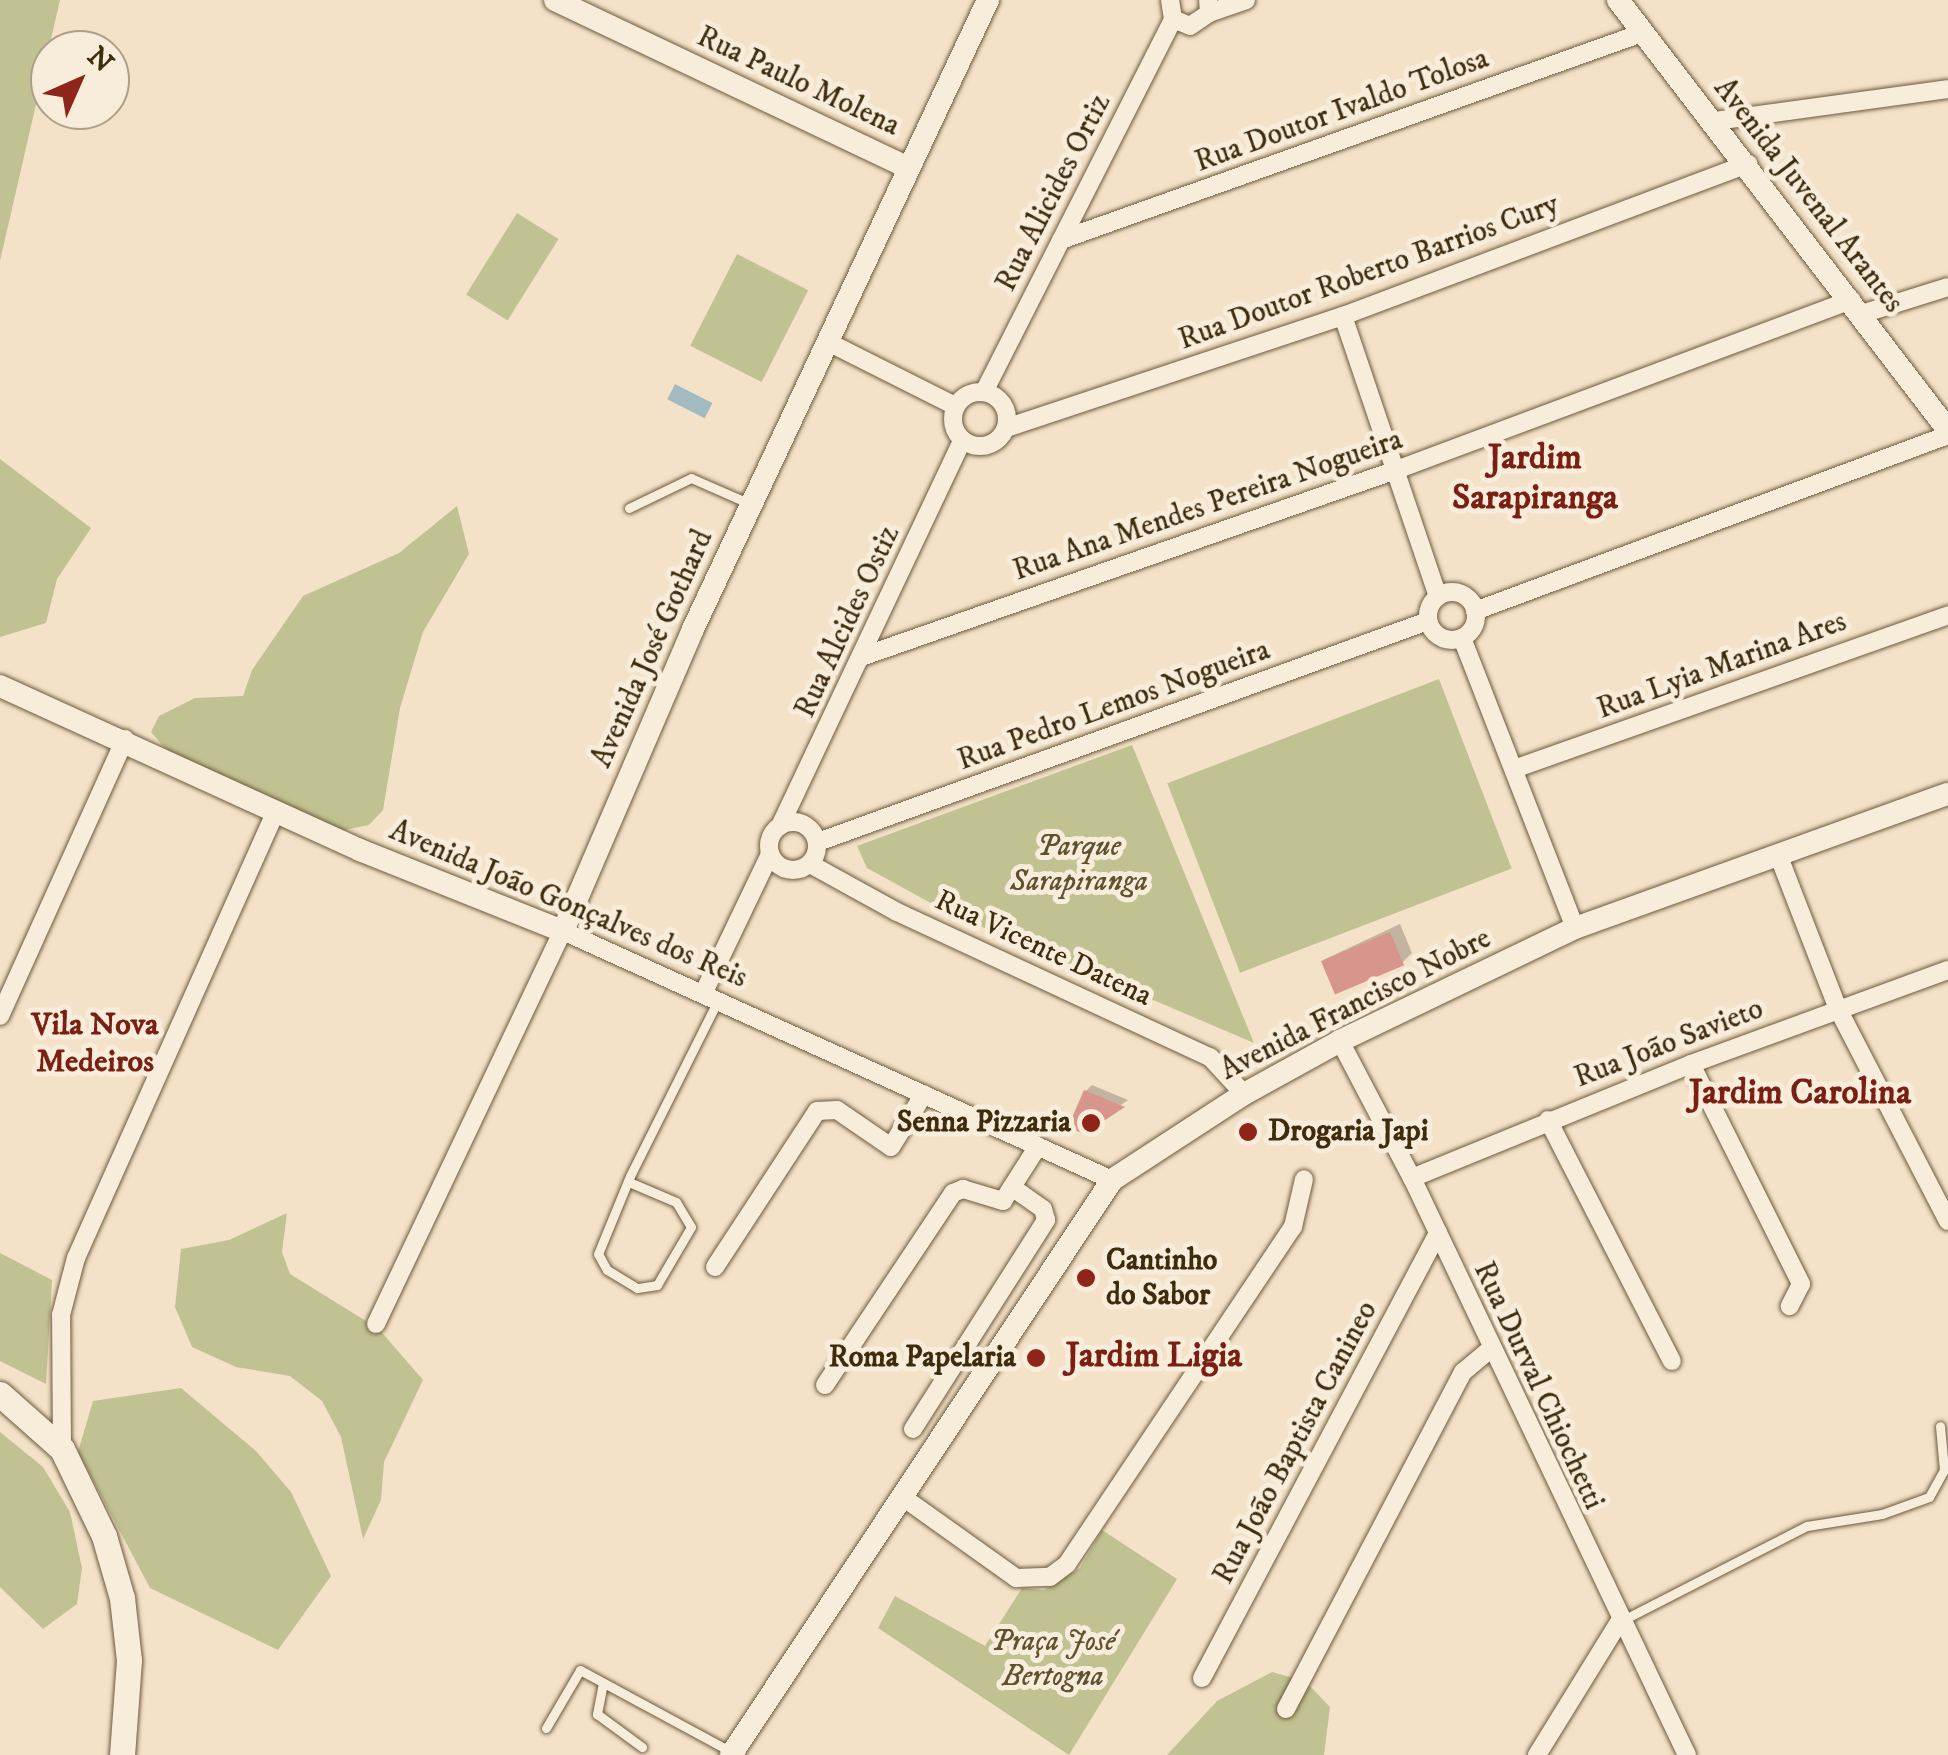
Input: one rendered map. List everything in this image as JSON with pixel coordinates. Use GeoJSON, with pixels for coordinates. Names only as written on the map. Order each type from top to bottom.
{"type":"FeatureCollection","features":[{"type":"Feature","properties":{"kind":"main road"},"geometry":{"type":"LineString","coordinates":[[0,1394],[62,1449],[86,1491],[122,1598],[128,1660],[122,1755]]}},
{"type":"Feature","properties":{"kind":"street","name":"Rua Paulo Molena"},"geometry":{"type":"LineString","coordinates":[[555,0],[906,167]]}},
{"type":"Feature","properties":{"kind":"street","name":"Avenida José Gothard"},"geometry":{"type":"LineString","coordinates":[[376,1324],[563,931],[750,504],[988,0]]}},
{"type":"Feature","properties":{"kind":"street"},"geometry":{"type":"LineString","coordinates":[[1172,10],[1190,26],[1208,6],[1246,0]]}},
{"type":"Feature","properties":{"kind":"street","name":"Avenida Juvenal Arantes"},"geometry":{"type":"LineString","coordinates":[[1618,0],[1716,121],[1948,432]]}},
{"type":"Feature","properties":{"kind":"street","name":"Rua Alicides Ortiz"},"geometry":{"type":"LineString","coordinates":[[984,392],[1172,10]]}},
{"type":"Feature","properties":{"kind":"street","name":"Rua Doutor Ivaldo Tolosa"},"geometry":{"type":"LineString","coordinates":[[1061,240],[1642,33]]}},
{"type":"Feature","properties":{"kind":"street"},"geometry":{"type":"LineString","coordinates":[[1716,121],[1948,89]]}},
{"type":"Feature","properties":{"kind":"street","name":"Rua Doutor Roberto Barrios Cury"},"geometry":{"type":"LineString","coordinates":[[1006,428],[1343,316],[1748,164]]}},
{"type":"Feature","properties":{"kind":"street","name":"Rua Ana Mendes Pereira Nogueira"},"geometry":{"type":"LineString","coordinates":[[864,656],[1856,307],[1948,286]]}},
{"type":"Feature","properties":{"kind":"street"},"geometry":{"type":"LineString","coordinates":[[1343,316],[1399,469],[1438,596],[1428,620],[1440,637],[1462,638]]}},
{"type":"Feature","properties":{"kind":"street"},"geometry":{"type":"LineString","coordinates":[[826,341],[955,406]]}},
{"type":"Feature","properties":{"kind":"street"},"geometry":{"type":"LineString","coordinates":[[984,392],[1000,401],[1006,428],[988,446],[962,441],[953,425],[955,406],[967,394],[984,392]]}},
{"type":"Feature","properties":{"kind":"street"},"geometry":{"type":"LineString","coordinates":[[1574,928],[1462,638],[1476,612],[1948,432]]}},
{"type":"Feature","properties":{"kind":"street","name":"Rua Alcides Ostiz"},"geometry":{"type":"LineString","coordinates":[[780,826],[864,656],[962,441]]}},
{"type":"Feature","properties":{"kind":"street"},"geometry":{"type":"LineString","coordinates":[[1438,596],[1461,594],[1476,612]]}},
{"type":"Feature","properties":{"kind":"street","name":"Rua Lyia Marina Ares"},"geometry":{"type":"LineString","coordinates":[[1514,770],[1948,615]]}},
{"type":"Feature","properties":{"kind":"street","name":"Rua Pedro Lemos Nogueira"},"geometry":{"type":"LineString","coordinates":[[818,842],[1428,620]]}},
{"type":"Feature","properties":{"kind":"street","name":"Avenida João Gonçalves dos Reis"},"geometry":{"type":"LineString","coordinates":[[0,686],[276,811],[563,931],[1112,1180]]}},
{"type":"Feature","properties":{"kind":"street"},"geometry":{"type":"LineString","coordinates":[[0,1016],[125,740]]}},
{"type":"Feature","properties":{"kind":"street","name":"Avenida Francisco Nobre"},"geometry":{"type":"LineString","coordinates":[[732,1754],[1112,1180],[1244,1094],[1340,1041],[1574,928],[1948,794]]}},
{"type":"Feature","properties":{"kind":"street"},"geometry":{"type":"LineString","coordinates":[[62,1449],[61,1315],[76,1258],[276,811]]}},
{"type":"Feature","properties":{"kind":"street"},"geometry":{"type":"LineString","coordinates":[[710,997],[770,854],[770,838],[780,826],[803,824],[818,842],[810,864],[788,870],[770,854]]}},
{"type":"Feature","properties":{"kind":"street"},"geometry":{"type":"LineString","coordinates":[[1779,857],[1838,1009],[1948,1221]]}},
{"type":"Feature","properties":{"kind":"street","name":"Rua Vicente Datena"},"geometry":{"type":"LineString","coordinates":[[810,864],[897,912],[1210,1057],[1244,1094]]}},
{"type":"Feature","properties":{"kind":"street","name":"Rua João Savieto"},"geometry":{"type":"LineString","coordinates":[[1412,1178],[1691,1064],[1948,970]]}},
{"type":"Feature","properties":{"kind":"street","name":"Rua Durval Chiochetti"},"geometry":{"type":"LineString","coordinates":[[1340,1041],[1412,1178],[1489,1350],[1687,1755]]}},
{"type":"Feature","properties":{"kind":"street"},"geometry":{"type":"LineString","coordinates":[[1691,1064],[1801,1284],[1790,1306]]}},
{"type":"Feature","properties":{"kind":"street"},"geometry":{"type":"LineString","coordinates":[[715,1267],[817,1111],[837,1110],[890,1147],[924,1094]]}},
{"type":"Feature","properties":{"kind":"street"},"geometry":{"type":"LineString","coordinates":[[1548,1120],[1672,1361]]}},
{"type":"Feature","properties":{"kind":"street"},"geometry":{"type":"LineString","coordinates":[[825,1385],[954,1193],[963,1189],[994,1202],[1003,1201],[1038,1146]]}},
{"type":"Feature","properties":{"kind":"street"},"geometry":{"type":"LineString","coordinates":[[904,1498],[1016,1578],[1050,1576],[1067,1564],[1293,1227],[1304,1179]]}},
{"type":"Feature","properties":{"kind":"street"},"geometry":{"type":"LineString","coordinates":[[913,1429],[1046,1220],[1043,1210],[1012,1187]]}},
{"type":"Feature","properties":{"kind":"street","name":"Rua João Baptista Canineo"},"geometry":{"type":"LineString","coordinates":[[1202,1678],[1438,1233]]}},
{"type":"Feature","properties":{"kind":"street"},"geometry":{"type":"LineString","coordinates":[[1286,1709],[1464,1372],[1489,1350]]}},
{"type":"Feature","properties":{"kind":"street"},"geometry":{"type":"LineString","coordinates":[[1538,1755],[1619,1622]]}},
{"type":"Feature","properties":{"kind":"lane"},"geometry":{"type":"LineString","coordinates":[[629,508],[691,478],[750,504]]}},
{"type":"Feature","properties":{"kind":"lane"},"geometry":{"type":"LineString","coordinates":[[629,1182],[676,1202],[690,1227],[657,1285],[638,1288],[607,1270],[598,1254],[629,1182],[710,997]]}},
{"type":"Feature","properties":{"kind":"lane"},"geometry":{"type":"LineString","coordinates":[[1619,1622],[1806,1526],[1882,1514],[1929,1497],[1944,1470],[1940,1426]]}},
{"type":"Feature","properties":{"kind":"lane"},"geometry":{"type":"LineString","coordinates":[[546,1728],[574,1672],[603,1683],[732,1754]]}},
{"type":"Feature","properties":{"kind":"lane"},"geometry":{"type":"LineString","coordinates":[[603,1683],[597,1714],[642,1747]]}},
{"type":"Feature","properties":{"kind":"green space"},"geometry":{"type":"Polygon","coordinates":[[[0,0],[60,0],[53,30],[30,30],[30,130],[0,261],[0,0]]]}},
{"type":"Feature","properties":{"kind":"green space"},"geometry":{"type":"Polygon","coordinates":[[[517,213],[559,239],[508,320],[466,294],[517,213]]]}},
{"type":"Feature","properties":{"kind":"green space"},"geometry":{"type":"Polygon","coordinates":[[[737,254],[808,290],[762,382],[690,346],[737,254]]]}},
{"type":"Feature","properties":{"kind":"green space"},"geometry":{"type":"Polygon","coordinates":[[[0,459],[91,528],[57,579],[46,623],[0,637],[0,459]]]}},
{"type":"Feature","properties":{"kind":"green space"},"geometry":{"type":"Polygon","coordinates":[[[457,506],[469,554],[423,632],[400,708],[383,810],[369,825],[340,831],[196,772],[151,732],[159,716],[195,698],[243,696],[252,670],[303,596],[399,553],[457,506]]]}},
{"type":"Feature","properties":{"kind":"green space"},"geometry":{"type":"Polygon","coordinates":[[[1439,679],[1512,869],[1240,973],[1167,783],[1439,679]]]}},
{"type":"Feature","properties":{"kind":"green space","name":"Parque Sarapiranga"},"geometry":{"type":"Polygon","coordinates":[[[1132,745],[1254,1043],[947,912],[867,868],[857,846],[1132,745]]]}},
{"type":"Feature","properties":{"kind":"green space"},"geometry":{"type":"Polygon","coordinates":[[[287,1213],[282,1252],[290,1274],[379,1329],[423,1380],[384,1462],[381,1500],[363,1539],[341,1437],[322,1401],[290,1376],[236,1367],[192,1347],[175,1307],[181,1249],[229,1240],[287,1213]]]}},
{"type":"Feature","properties":{"kind":"green space"},"geometry":{"type":"Polygon","coordinates":[[[0,1253],[52,1280],[46,1384],[0,1361],[0,1253]]]}},
{"type":"Feature","properties":{"kind":"green space"},"geometry":{"type":"Polygon","coordinates":[[[181,1388],[256,1451],[291,1492],[331,1576],[278,1650],[150,1588],[78,1452],[93,1401],[181,1388]]]}},
{"type":"Feature","properties":{"kind":"green space"},"geometry":{"type":"Polygon","coordinates":[[[0,1432],[43,1467],[70,1512],[82,1568],[77,1604],[43,1629],[0,1587],[0,1432]]]}},
{"type":"Feature","properties":{"kind":"green space","name":"Praça José Bertogna"},"geometry":{"type":"Polygon","coordinates":[[[1102,1530],[1177,1579],[1069,1755],[878,1628],[895,1596],[985,1646],[1022,1588],[1044,1590],[1080,1568],[1102,1530]]]}},
{"type":"Feature","properties":{"kind":"green space"},"geometry":{"type":"Polygon","coordinates":[[[1272,1672],[1305,1681],[1330,1707],[1324,1755],[1167,1755],[1217,1701],[1272,1672]]]}},
{"type":"Feature","properties":{"kind":"water"},"geometry":{"type":"Polygon","coordinates":[[[675,384],[712,403],[705,418],[667,399],[675,384]]]}},
{"type":"Feature","properties":{"kind":"building"},"geometry":{"type":"Polygon","coordinates":[[[1390,932],[1404,965],[1335,994],[1321,961],[1390,932]]]}},
{"type":"Feature","properties":{"kind":"building"},"geometry":{"type":"Polygon","coordinates":[[[1084,1090],[1125,1107],[1084,1134],[1068,1127],[1084,1090]]]}},
{"type":"Feature","properties":{"kind":"place","name":"Senna Pizzaria"},"geometry":{"type":"Point","coordinates":[1091,1123]}},
{"type":"Feature","properties":{"kind":"place","name":"Drogaria Japi"},"geometry":{"type":"Point","coordinates":[1248,1132]}},
{"type":"Feature","properties":{"kind":"place","name":"Cantinho do Sabor"},"geometry":{"type":"Point","coordinates":[1086,1278]}},
{"type":"Feature","properties":{"kind":"place","name":"Roma Papelaria"},"geometry":{"type":"Point","coordinates":[1036,1358]}},
{"type":"Feature","properties":{"kind":"district","name":"Jardim Sarapiranga"},"geometry":{"type":"Point","coordinates":[1535,478]}},
{"type":"Feature","properties":{"kind":"district","name":"Vila Nova Medeiros"},"geometry":{"type":"Point","coordinates":[95,1044]}},
{"type":"Feature","properties":{"kind":"district","name":"Jardim Carolina"},"geometry":{"type":"Point","coordinates":[1800,1093]}},
{"type":"Feature","properties":{"kind":"district","name":"Jardim Ligia"},"geometry":{"type":"Point","coordinates":[1154,1356]}}]}
